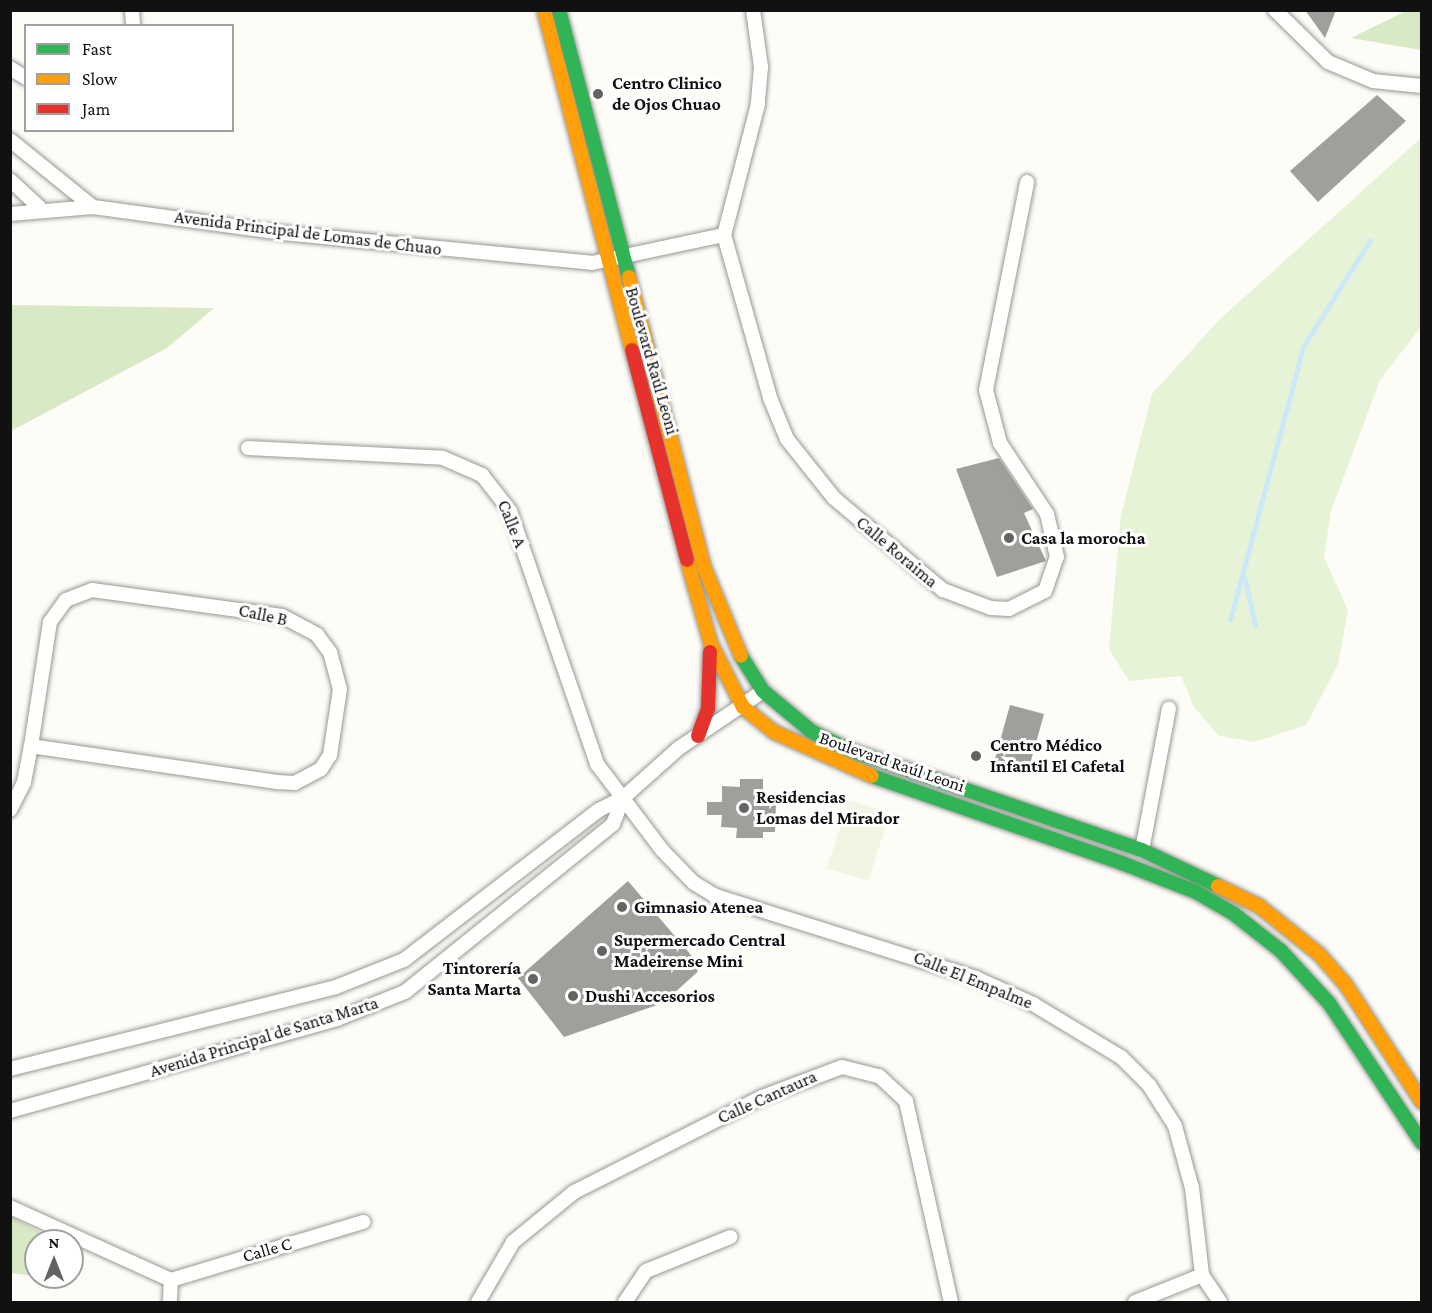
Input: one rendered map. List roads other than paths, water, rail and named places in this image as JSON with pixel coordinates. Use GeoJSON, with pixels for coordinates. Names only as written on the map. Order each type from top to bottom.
{"type":"FeatureCollection","features":[{"type":"Feature","properties":{"kind":"street","name":"Boulevard Raúl Leoni"},"geometry":{"type":"LineString","coordinates":[[544,10],[605,260],[711,644],[743,706],[774,732],[835,763],[1122,863],[1234,914],[1281,951],[1329,1003],[1422,1143]]}},
{"type":"Feature","properties":{"kind":"street","name":"Boulevard Raúl Leoni"},"geometry":{"type":"LineString","coordinates":[[559,10],[711,591],[728,635],[763,691],[811,731],[847,749],[1142,850],[1226,887],[1319,954],[1346,985],[1422,1102]]}},
{"type":"Feature","properties":{"kind":"street"},"geometry":{"type":"LineString","coordinates":[[724,235],[758,104],[761,67],[753,10]]}},
{"type":"Feature","properties":{"kind":"street"},"geometry":{"type":"LineString","coordinates":[[1275,10],[1328,62],[1373,81],[1422,86]]}},
{"type":"Feature","properties":{"kind":"street"},"geometry":{"type":"LineString","coordinates":[[10,68],[24,77]]}},
{"type":"Feature","properties":{"kind":"street"},"geometry":{"type":"LineString","coordinates":[[10,140],[93,207]]}},
{"type":"Feature","properties":{"kind":"street"},"geometry":{"type":"LineString","coordinates":[[10,180],[40,208]]}},
{"type":"Feature","properties":{"kind":"street","name":"Calle Roraima"},"geometry":{"type":"LineString","coordinates":[[724,235],[770,398],[808,469],[880,540],[943,590],[966,602],[1009,609],[1045,591],[1057,557],[1047,514],[1000,443],[986,390],[1027,182]]}},
{"type":"Feature","properties":{"kind":"street","name":"Avenida Principal de Lomas de Chuao"},"geometry":{"type":"LineString","coordinates":[[10,214],[40,208],[93,207],[283,233],[592,263],[724,235]]}},
{"type":"Feature","properties":{"kind":"street","name":"Calle A"},"geometry":{"type":"LineString","coordinates":[[248,448],[443,458],[482,475],[510,511],[597,764],[623,798]]}},
{"type":"Feature","properties":{"kind":"street","name":"Calle B"},"geometry":{"type":"LineString","coordinates":[[10,810],[24,782],[46,635],[56,609],[78,593],[110,591],[282,616],[317,635],[336,669],[340,689],[330,755],[321,769],[295,783],[31,746]]}},
{"type":"Feature","properties":{"kind":"street"},"geometry":{"type":"LineString","coordinates":[[698,736],[708,708],[711,644]]}},
{"type":"Feature","properties":{"kind":"street","name":"Avenida Principal de Santa Marta"},"geometry":{"type":"LineString","coordinates":[[10,1070],[375,974],[427,945],[599,810],[623,798],[698,736],[763,691]]}},
{"type":"Feature","properties":{"kind":"street"},"geometry":{"type":"LineString","coordinates":[[1142,850],[1169,709]]}},
{"type":"Feature","properties":{"kind":"street","name":"Avenida Principal de Santa Marta"},"geometry":{"type":"LineString","coordinates":[[10,1111],[337,1019],[405,992],[613,824],[623,798]]}},
{"type":"Feature","properties":{"kind":"street","name":"Calle El Empalme"},"geometry":{"type":"LineString","coordinates":[[623,798],[678,866],[716,896],[976,978],[1033,1004],[1121,1057],[1149,1085],[1175,1126],[1192,1188],[1202,1275]]}},
{"type":"Feature","properties":{"kind":"street","name":"Calle Cantaura"},"geometry":{"type":"LineString","coordinates":[[478,1302],[513,1242],[574,1192],[762,1097],[827,1070],[854,1067],[899,1090],[914,1119],[951,1302]]}},
{"type":"Feature","properties":{"kind":"street"},"geometry":{"type":"LineString","coordinates":[[10,1207],[171,1280],[170,1302]]}},
{"type":"Feature","properties":{"kind":"street","name":"Calle C"},"geometry":{"type":"LineString","coordinates":[[171,1280],[363,1222]]}},
{"type":"Feature","properties":{"kind":"street"},"geometry":{"type":"LineString","coordinates":[[625,1302],[646,1271],[730,1237]]}},
{"type":"Feature","properties":{"kind":"street"},"geometry":{"type":"LineString","coordinates":[[1135,1302],[1202,1275],[1220,1302]]}},
{"type":"Feature","properties":{"kind":"waterway"},"geometry":{"type":"LineString","coordinates":[[1230,620],[1303,347],[1370,240]]}},
{"type":"Feature","properties":{"kind":"waterway"},"geometry":{"type":"LineString","coordinates":[[1245,579],[1255,625]]}},
{"type":"Feature","properties":{"kind":"place","name":"Centro Clinico de Ojos Chuao"},"geometry":{"type":"Point","coordinates":[598,94]}},
{"type":"Feature","properties":{"kind":"place","name":"Casa la morocha"},"geometry":{"type":"Point","coordinates":[1009,538]}},
{"type":"Feature","properties":{"kind":"place","name":"Centro Médico Infantil El Cafetal"},"geometry":{"type":"Point","coordinates":[976,756]}},
{"type":"Feature","properties":{"kind":"place","name":"Residencias Lomas del Mirador"},"geometry":{"type":"Point","coordinates":[744,808]}},
{"type":"Feature","properties":{"kind":"place","name":"Gimnasio Atenea"},"geometry":{"type":"Point","coordinates":[622,907]}},
{"type":"Feature","properties":{"kind":"place","name":"Supermercado Central Madeirense Mini"},"geometry":{"type":"Point","coordinates":[602,951]}},
{"type":"Feature","properties":{"kind":"place","name":"Tintorería Santa Marta"},"geometry":{"type":"Point","coordinates":[533,979]}},
{"type":"Feature","properties":{"kind":"place","name":"Dushi Accesorios"},"geometry":{"type":"Point","coordinates":[573,996]}}]}
